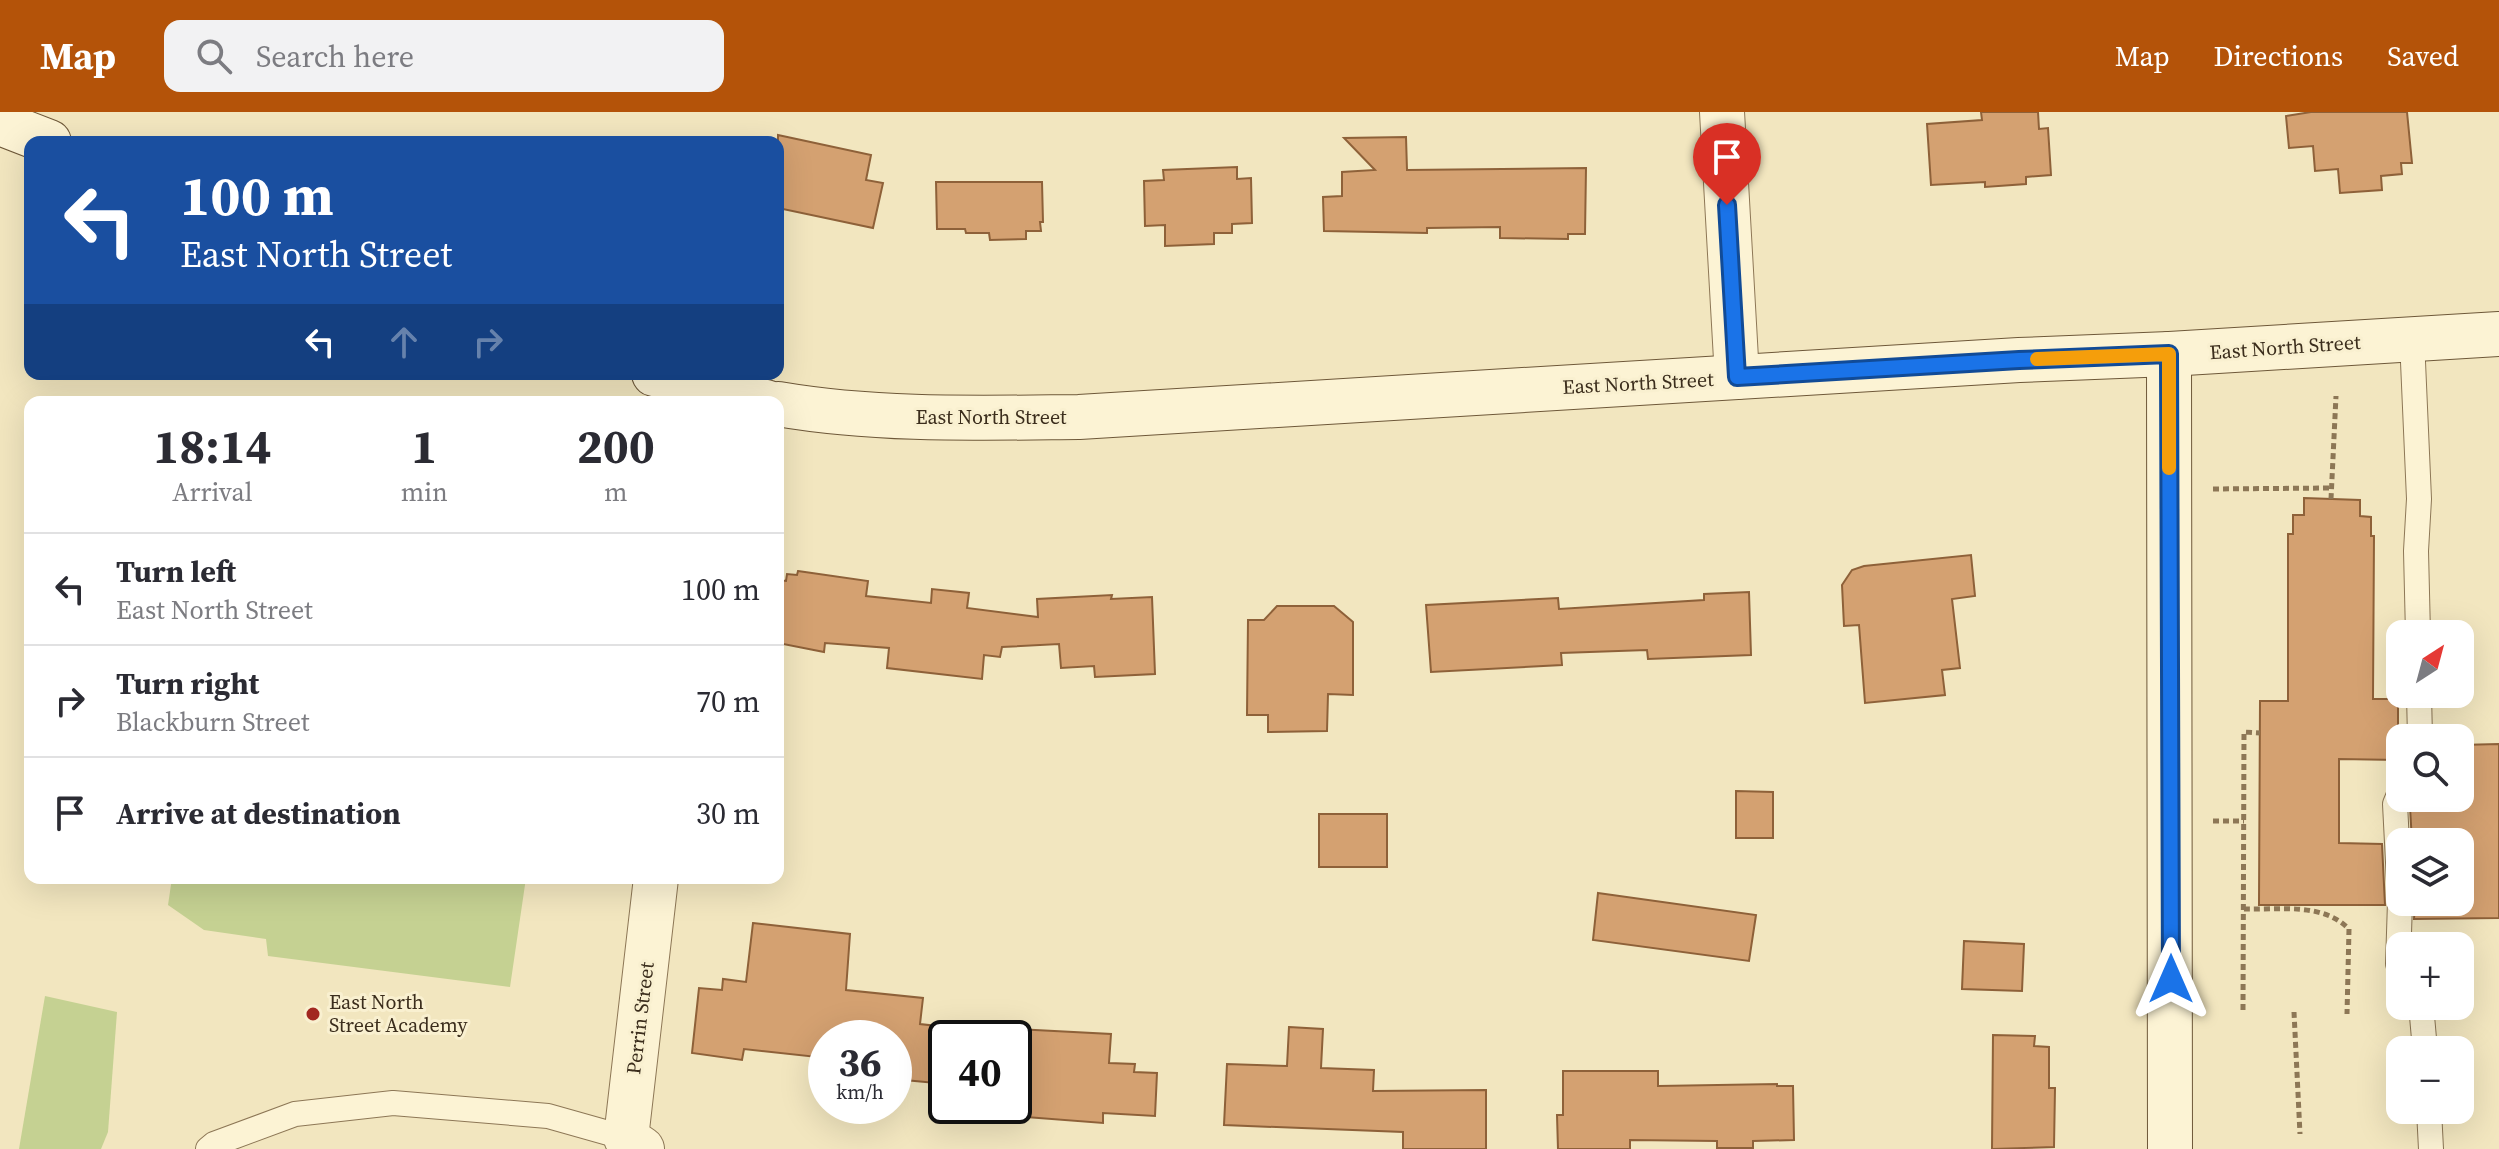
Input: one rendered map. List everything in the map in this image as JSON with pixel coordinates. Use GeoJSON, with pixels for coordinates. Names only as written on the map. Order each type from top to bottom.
{"type":"FeatureCollection","features":[{"type":"Feature","properties":{"kind":"main road"},"geometry":{"type":"LineString","coordinates":[[1722,112],[1737,377]]}},
{"type":"Feature","properties":{"kind":"main road"},"geometry":{"type":"LineString","coordinates":[[0,123],[34,136]]}},
{"type":"Feature","properties":{"kind":"main road","name":"East North Street"},"geometry":{"type":"LineString","coordinates":[[784,405],[929,419],[1079,417],[2499,334]]}},
{"type":"Feature","properties":{"kind":"main road"},"geometry":{"type":"LineString","coordinates":[[2169,354],[2170,1149]]}},
{"type":"Feature","properties":{"kind":"main road"},"geometry":{"type":"LineString","coordinates":[[670,380],[712,396]]}},
{"type":"Feature","properties":{"kind":"main road","name":"Perrin Street"},"geometry":{"type":"LineString","coordinates":[[631,1145],[655,884]]}},
{"type":"Feature","properties":{"kind":"lane"},"geometry":{"type":"LineString","coordinates":[[2412,339],[2419,499],[2416,551],[2418,620]]}},
{"type":"Feature","properties":{"kind":"lane"},"geometry":{"type":"LineString","coordinates":[[208,1149],[295,1114],[393,1103],[548,1116],[631,1145]]}},
{"type":"Feature","properties":{"kind":"lane"},"geometry":{"type":"LineString","coordinates":[[2430,1124],[2431,1149]]}},
{"type":"Feature","properties":{"kind":"path"},"geometry":{"type":"LineString","coordinates":[[2331,499],[2336,396]]}},
{"type":"Feature","properties":{"kind":"path"},"geometry":{"type":"LineString","coordinates":[[2212,489],[2331,488]]}},
{"type":"Feature","properties":{"kind":"path"},"geometry":{"type":"LineString","coordinates":[[2243,1010],[2244,732],[2260,733]]}},
{"type":"Feature","properties":{"kind":"path"},"geometry":{"type":"LineString","coordinates":[[2208,821],[2244,821]]}},
{"type":"Feature","properties":{"kind":"path"},"geometry":{"type":"LineString","coordinates":[[2244,909],[2319,910],[2338,919],[2349,929],[2347,1014]]}},
{"type":"Feature","properties":{"kind":"path"},"geometry":{"type":"LineString","coordinates":[[2294,1012],[2300,1134]]}},
{"type":"Feature","properties":{"kind":"green space"},"geometry":{"type":"Polygon","coordinates":[[[171,884],[525,884],[510,987],[268,956],[266,939],[204,930],[168,905],[171,884]]]}},
{"type":"Feature","properties":{"kind":"green space"},"geometry":{"type":"Polygon","coordinates":[[[45,996],[117,1012],[108,1132],[101,1149],[19,1149],[45,996]]]}},
{"type":"Feature","properties":{"kind":"building"},"geometry":{"type":"Polygon","coordinates":[[[1981,112],[2038,112],[2039,129],[2048,128],[2051,175],[2026,177],[2026,184],[1985,187],[1985,182],[1931,185],[1927,124],[1982,120],[1981,112]]]}},
{"type":"Feature","properties":{"kind":"building"},"geometry":{"type":"Polygon","coordinates":[[[2311,112],[2407,112],[2412,163],[2401,163],[2402,174],[2381,176],[2382,190],[2340,193],[2338,169],[2315,171],[2313,146],[2289,148],[2286,116],[2311,112]]]}},
{"type":"Feature","properties":{"kind":"building"},"geometry":{"type":"Polygon","coordinates":[[[784,136],[871,155],[866,180],[883,183],[873,228],[784,209],[784,136]]]}},
{"type":"Feature","properties":{"kind":"building"},"geometry":{"type":"Polygon","coordinates":[[[1406,137],[1407,170],[1586,168],[1585,234],[1568,234],[1568,239],[1500,238],[1500,227],[1427,228],[1427,233],[1324,231],[1323,197],[1342,196],[1342,172],[1375,170],[1344,138],[1406,137]]]}},
{"type":"Feature","properties":{"kind":"building"},"geometry":{"type":"Polygon","coordinates":[[[1237,167],[1237,179],[1251,178],[1252,223],[1232,224],[1232,233],[1214,233],[1214,244],[1165,246],[1165,225],[1145,226],[1144,181],[1164,180],[1163,170],[1237,167]]]}},
{"type":"Feature","properties":{"kind":"building"},"geometry":{"type":"Polygon","coordinates":[[[936,182],[1042,182],[1041,231],[1026,231],[1026,239],[990,240],[989,233],[937,229],[936,182]]]}},
{"type":"Feature","properties":{"kind":"building"},"geometry":{"type":"Polygon","coordinates":[[[2304,498],[2360,500],[2360,516],[2371,517],[2371,536],[2374,536],[2373,699],[2386,699],[2386,708],[2398,708],[2398,724],[2386,724],[2386,760],[2339,759],[2339,843],[2382,844],[2385,905],[2259,905],[2260,701],[2288,701],[2288,534],[2293,534],[2293,515],[2304,515],[2304,498]]]}},
{"type":"Feature","properties":{"kind":"building"},"geometry":{"type":"Polygon","coordinates":[[[1971,555],[1975,596],[1952,599],[1960,668],[1942,670],[1945,695],[1865,703],[1859,625],[1844,626],[1842,585],[1852,570],[1864,566],[1971,555]]]}},
{"type":"Feature","properties":{"kind":"building"},"geometry":{"type":"Polygon","coordinates":[[[798,571],[868,581],[866,596],[931,603],[932,589],[969,593],[967,608],[1038,617],[1037,599],[1112,595],[1111,599],[1152,597],[1155,674],[1095,677],[1094,666],[1061,668],[1059,644],[1002,647],[1000,657],[984,655],[982,679],[887,668],[889,648],[825,643],[824,652],[784,644],[784,581],[787,574],[797,575],[798,571]]]}},
{"type":"Feature","properties":{"kind":"building"},"geometry":{"type":"Polygon","coordinates":[[[1749,592],[1751,655],[1648,659],[1647,650],[1561,653],[1562,665],[1431,672],[1426,605],[1558,598],[1559,609],[1704,600],[1704,594],[1749,592]]]}},
{"type":"Feature","properties":{"kind":"building"},"geometry":{"type":"Polygon","coordinates":[[[1277,606],[1334,606],[1353,622],[1353,695],[1328,694],[1327,731],[1268,732],[1268,715],[1247,715],[1248,620],[1264,620],[1277,606]]]}},
{"type":"Feature","properties":{"kind":"building"},"geometry":{"type":"Polygon","coordinates":[[[2499,744],[2499,918],[2414,919],[2414,916],[2474,916],[2474,828],[2411,828],[2410,812],[2474,812],[2474,745],[2499,744]]]}},
{"type":"Feature","properties":{"kind":"building"},"geometry":{"type":"Polygon","coordinates":[[[1736,791],[1773,792],[1773,838],[1736,838],[1736,791]]]}},
{"type":"Feature","properties":{"kind":"building"},"geometry":{"type":"Polygon","coordinates":[[[1319,814],[1387,814],[1387,867],[1319,867],[1319,814]]]}},
{"type":"Feature","properties":{"kind":"building"},"geometry":{"type":"Polygon","coordinates":[[[1598,893],[1756,915],[1749,961],[1593,940],[1598,893]]]}},
{"type":"Feature","properties":{"kind":"building"},"geometry":{"type":"Polygon","coordinates":[[[753,923],[850,934],[846,990],[923,998],[920,1024],[928,1025],[928,1082],[912,1081],[912,1020],[808,1020],[808,1056],[744,1049],[742,1060],[692,1053],[699,988],[722,990],[723,979],[746,982],[753,923]]]}},
{"type":"Feature","properties":{"kind":"building"},"geometry":{"type":"Polygon","coordinates":[[[1964,941],[2024,944],[2022,991],[1962,989],[1964,941]]]}},
{"type":"Feature","properties":{"kind":"building"},"geometry":{"type":"Polygon","coordinates":[[[1289,1027],[1323,1029],[1321,1068],[1374,1070],[1373,1091],[1486,1090],[1486,1149],[1403,1149],[1403,1132],[1224,1125],[1227,1064],[1287,1066],[1289,1027]]]}},
{"type":"Feature","properties":{"kind":"building"},"geometry":{"type":"Polygon","coordinates":[[[1032,1030],[1111,1034],[1109,1063],[1135,1064],[1134,1072],[1157,1073],[1155,1116],[1103,1113],[1103,1123],[1032,1117],[1032,1030]]]}},
{"type":"Feature","properties":{"kind":"building"},"geometry":{"type":"Polygon","coordinates":[[[1993,1035],[2035,1036],[2034,1046],[2049,1047],[2049,1088],[2055,1088],[2054,1147],[1992,1149],[1993,1035]]]}},
{"type":"Feature","properties":{"kind":"building"},"geometry":{"type":"Polygon","coordinates":[[[1563,1071],[1658,1071],[1658,1086],[1793,1086],[1794,1140],[1753,1141],[1753,1148],[1717,1148],[1717,1141],[1630,1140],[1630,1149],[1558,1149],[1557,1115],[1563,1115],[1563,1071]]]}},
{"type":"Feature","properties":{"kind":"slow traffic"},"geometry":{"type":"LineString","coordinates":[[2037,359],[2169,354],[2169,468]]}},
{"type":"Feature","properties":{"kind":"place","name":"East North Street Academy"},"geometry":{"type":"Point","coordinates":[313,1014]}},
{"type":"Feature","properties":{"kind":"route"},"geometry":{"type":"LineString","coordinates":[[1727,205],[1737,377],[2169,354],[2171,979]]}}]}
